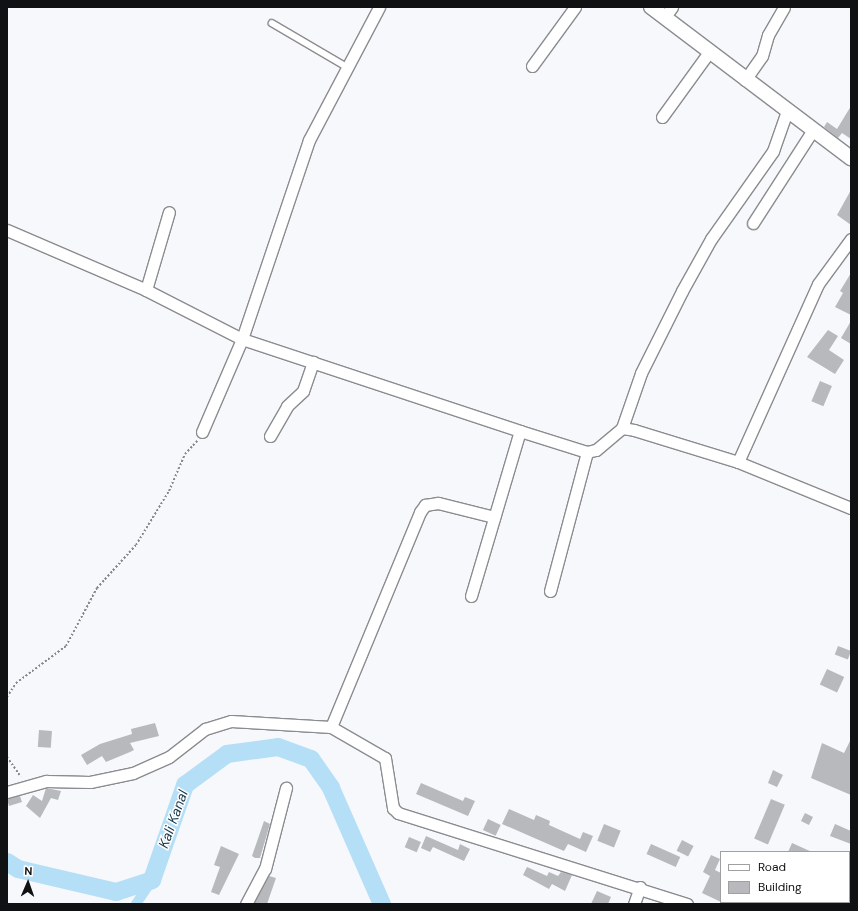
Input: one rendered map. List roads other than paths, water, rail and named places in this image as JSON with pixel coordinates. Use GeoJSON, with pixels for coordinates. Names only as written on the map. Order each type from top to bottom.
{"type":"FeatureCollection","features":[{"type":"Feature","properties":{"kind":"street"},"geometry":{"type":"LineString","coordinates":[[202,432],[242,339],[309,140],[379,7]]}},
{"type":"Feature","properties":{"kind":"street"},"geometry":{"type":"LineString","coordinates":[[532,66],[575,7]]}},
{"type":"Feature","properties":{"kind":"street"},"geometry":{"type":"LineString","coordinates":[[651,7],[668,12],[709,52],[851,158]]}},
{"type":"Feature","properties":{"kind":"street"},"geometry":{"type":"LineString","coordinates":[[745,80],[762,56],[768,35],[784,7]]}},
{"type":"Feature","properties":{"kind":"street"},"geometry":{"type":"LineString","coordinates":[[662,117],[709,52]]}},
{"type":"Feature","properties":{"kind":"street"},"geometry":{"type":"LineString","coordinates":[[7,230],[146,290],[242,339],[587,452],[596,450],[622,428],[640,373],[682,292],[710,239],[773,151],[787,111]]}},
{"type":"Feature","properties":{"kind":"street"},"geometry":{"type":"LineString","coordinates":[[753,223],[813,130]]}},
{"type":"Feature","properties":{"kind":"street"},"geometry":{"type":"LineString","coordinates":[[146,290],[169,212]]}},
{"type":"Feature","properties":{"kind":"street"},"geometry":{"type":"LineString","coordinates":[[738,462],[818,284],[851,240]]}},
{"type":"Feature","properties":{"kind":"street"},"geometry":{"type":"LineString","coordinates":[[270,436],[287,406],[303,391],[313,362]]}},
{"type":"Feature","properties":{"kind":"street"},"geometry":{"type":"LineString","coordinates":[[622,428],[738,462],[851,508]]}},
{"type":"Feature","properties":{"kind":"street"},"geometry":{"type":"LineString","coordinates":[[471,596],[520,431]]}},
{"type":"Feature","properties":{"kind":"street"},"geometry":{"type":"LineString","coordinates":[[550,591],[587,452]]}},
{"type":"Feature","properties":{"kind":"street"},"geometry":{"type":"LineString","coordinates":[[331,727],[420,512],[425,505],[438,503],[494,517]]}},
{"type":"Feature","properties":{"kind":"street"},"geometry":{"type":"LineString","coordinates":[[7,792],[35,784],[90,782],[133,773],[169,757],[205,729],[231,721],[331,727],[385,758],[394,808],[398,813],[640,887],[687,904]]}},
{"type":"Feature","properties":{"kind":"street"},"geometry":{"type":"LineString","coordinates":[[246,904],[264,869],[286,788]]}},
{"type":"Feature","properties":{"kind":"street"},"geometry":{"type":"LineString","coordinates":[[634,904],[640,887]]}},
{"type":"Feature","properties":{"kind":"lane"},"geometry":{"type":"LineString","coordinates":[[272,23],[347,67]]}},
{"type":"Feature","properties":{"kind":"waterway","name":"Kali Kanal"},"geometry":{"type":"LineString","coordinates":[[7,862],[18,869],[116,892],[152,880],[185,785],[227,754],[278,747],[311,759],[331,788],[382,904]]}},
{"type":"Feature","properties":{"kind":"waterway"},"geometry":{"type":"LineString","coordinates":[[136,904],[152,880]]}}]}
